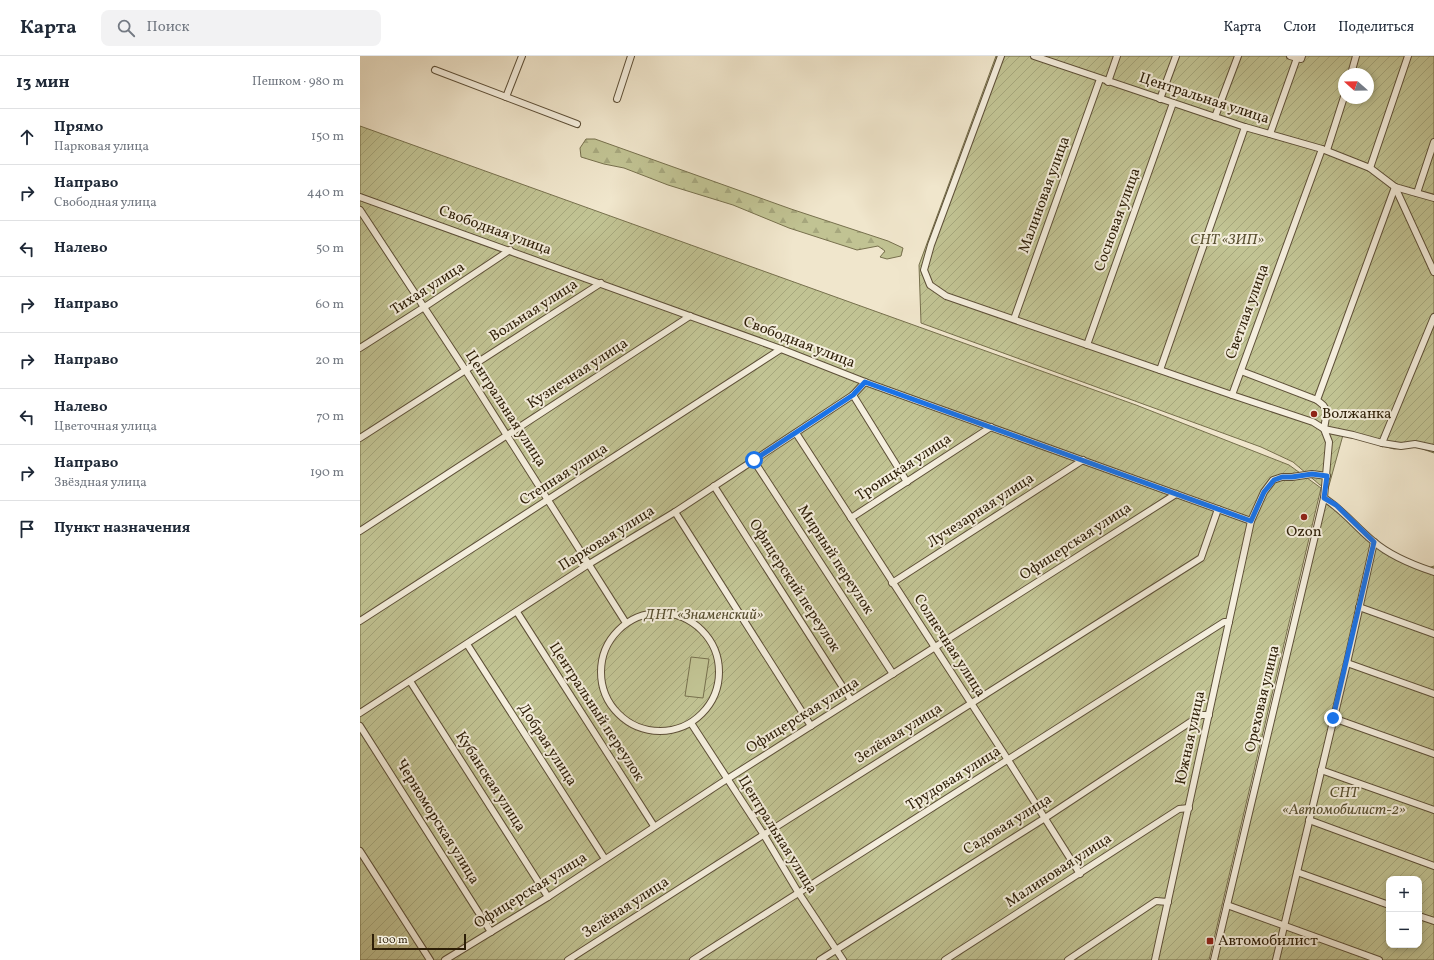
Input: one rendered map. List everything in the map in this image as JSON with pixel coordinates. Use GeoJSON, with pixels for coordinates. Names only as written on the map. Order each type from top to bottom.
{"type":"FeatureCollection","features":[{"type":"Feature","properties":{"kind":"street"},"geometry":{"type":"LineString","coordinates":[[506,97],[522,56]]}},
{"type":"Feature","properties":{"kind":"street"},"geometry":{"type":"LineString","coordinates":[[616,99],[631,56]]}},
{"type":"Feature","properties":{"kind":"street"},"geometry":{"type":"LineString","coordinates":[[1001,56],[931,245],[924,270],[930,285],[946,296],[1313,422],[1324,429],[1382,443],[1401,446],[1415,444],[1434,448]]}},
{"type":"Feature","properties":{"kind":"street","name":"Центральная улица"},"geometry":{"type":"LineString","coordinates":[[1034,56],[1054,59],[1108,82],[1245,128],[1325,150],[1370,168],[1395,187]]}},
{"type":"Feature","properties":{"kind":"street"},"geometry":{"type":"LineString","coordinates":[[1108,82],[1117,56]]}},
{"type":"Feature","properties":{"kind":"street"},"geometry":{"type":"LineString","coordinates":[[1160,99],[1176,56]]}},
{"type":"Feature","properties":{"kind":"street"},"geometry":{"type":"LineString","coordinates":[[1215,117],[1238,56]]}},
{"type":"Feature","properties":{"kind":"street"},"geometry":{"type":"LineString","coordinates":[[1270,134],[1299,57],[1290,56]]}},
{"type":"Feature","properties":{"kind":"street"},"geometry":{"type":"LineString","coordinates":[[1353,68],[1356,56]]}},
{"type":"Feature","properties":{"kind":"street"},"geometry":{"type":"LineString","coordinates":[[1370,168],[1408,56]]}},
{"type":"Feature","properties":{"kind":"street"},"geometry":{"type":"LineString","coordinates":[[435,70],[577,124]]}},
{"type":"Feature","properties":{"kind":"street","name":"Малиновая улица"},"geometry":{"type":"LineString","coordinates":[[1014,319],[1100,79]]}},
{"type":"Feature","properties":{"kind":"street","name":"Сосновая улица"},"geometry":{"type":"LineString","coordinates":[[1087,345],[1173,103]]}},
{"type":"Feature","properties":{"kind":"street","name":"Светлая улица"},"geometry":{"type":"LineString","coordinates":[[1232,395],[1341,104]]}},
{"type":"Feature","properties":{"kind":"street"},"geometry":{"type":"LineString","coordinates":[[1160,370],[1245,128]]}},
{"type":"Feature","properties":{"kind":"street"},"geometry":{"type":"LineString","coordinates":[[1417,193],[1434,142]]}},
{"type":"Feature","properties":{"kind":"street"},"geometry":{"type":"LineString","coordinates":[[1395,187],[1434,198]]}},
{"type":"Feature","properties":{"kind":"street"},"geometry":{"type":"LineString","coordinates":[[1395,187],[1434,272]]}},
{"type":"Feature","properties":{"kind":"street"},"geometry":{"type":"LineString","coordinates":[[1241,371],[1317,400],[1395,187]]}},
{"type":"Feature","properties":{"kind":"street","name":"Свободная улица"},"geometry":{"type":"LineString","coordinates":[[360,196],[781,349],[865,382],[1251,521]]}},
{"type":"Feature","properties":{"kind":"street","name":"Центральная улица"},"geometry":{"type":"LineString","coordinates":[[360,210],[466,371],[626,623]]}},
{"type":"Feature","properties":{"kind":"street","name":"Тихая улица"},"geometry":{"type":"LineString","coordinates":[[360,348],[510,250]]}},
{"type":"Feature","properties":{"kind":"street","name":"Вольная улица"},"geometry":{"type":"LineString","coordinates":[[360,438],[601,284]]}},
{"type":"Feature","properties":{"kind":"street","name":"Кузнечная улица"},"geometry":{"type":"LineString","coordinates":[[360,531],[690,316]]}},
{"type":"Feature","properties":{"kind":"street"},"geometry":{"type":"LineString","coordinates":[[1382,443],[1434,317]]}},
{"type":"Feature","properties":{"kind":"street","name":"Степная улица"},"geometry":{"type":"LineString","coordinates":[[360,621],[781,349]]}},
{"type":"Feature","properties":{"kind":"street","name":"Парковая улица"},"geometry":{"type":"LineString","coordinates":[[360,713],[589,564],[675,512],[796,433],[853,395],[865,382]]}},
{"type":"Feature","properties":{"kind":"street"},"geometry":{"type":"LineString","coordinates":[[853,395],[907,482]]}},
{"type":"Feature","properties":{"kind":"street","name":"Ореховая улица"},"geometry":{"type":"LineString","coordinates":[[1214,960],[1324,498],[1329,442],[1324,429],[1326,411],[1323,405],[1317,400]]}},
{"type":"Feature","properties":{"kind":"street","name":"Троицкая улица"},"geometry":{"type":"LineString","coordinates":[[851,518],[991,427]]}},
{"type":"Feature","properties":{"kind":"street","name":"Солнечная улица"},"geometry":{"type":"LineString","coordinates":[[796,433],[1080,874]]}},
{"type":"Feature","properties":{"kind":"street","name":"Мирный переулок"},"geometry":{"type":"LineString","coordinates":[[754,460],[893,674]]}},
{"type":"Feature","properties":{"kind":"street","name":"Лучезарная улица"},"geometry":{"type":"LineString","coordinates":[[892,583],[1084,460]]}},
{"type":"Feature","properties":{"kind":"street","name":"Южная улица"},"geometry":{"type":"LineString","coordinates":[[1155,960],[1251,521],[1264,492],[1274,480],[1282,477],[1312,474],[1327,476]]}},
{"type":"Feature","properties":{"kind":"street","name":"Офицерский переулок"},"geometry":{"type":"LineString","coordinates":[[714,486],[852,700]]}},
{"type":"Feature","properties":{"kind":"street","name":"Офицерская улица"},"geometry":{"type":"LineString","coordinates":[[445,960],[548,897],[727,779],[1176,494]]}},
{"type":"Feature","properties":{"kind":"street"},"geometry":{"type":"LineString","coordinates":[[1324,498],[1336,505],[1374,542],[1404,560],[1434,572]]}},
{"type":"Feature","properties":{"kind":"street","name":"Зелёная улица"},"geometry":{"type":"LineString","coordinates":[[568,960],[1200,558],[1218,509]]}},
{"type":"Feature","properties":{"kind":"street"},"geometry":{"type":"LineString","coordinates":[[675,512],[811,726]]}},
{"type":"Feature","properties":{"kind":"street"},"geometry":{"type":"LineString","coordinates":[[1276,960],[1347,663],[1374,542]]}},
{"type":"Feature","properties":{"kind":"street"},"geometry":{"type":"LineString","coordinates":[[1425,569],[1434,566]]}},
{"type":"Feature","properties":{"kind":"street"},"geometry":{"type":"LineString","coordinates":[[1359,607],[1434,634]]}},
{"type":"Feature","properties":{"kind":"street","name":"Центральный переулок"},"geometry":{"type":"LineString","coordinates":[[517,612],[654,826]]}},
{"type":"Feature","properties":{"kind":"street"},"geometry":{"type":"LineString","coordinates":[[665,613],[682,618],[698,627],[709,640],[716,656],[719,673],[716,690],[708,706],[691,723],[668,731],[649,731],[631,724],[616,713],[606,697],[601,678],[602,660],[609,642],[626,623],[647,614],[665,613]]}},
{"type":"Feature","properties":{"kind":"street","name":"Трудовая улица"},"geometry":{"type":"LineString","coordinates":[[693,960],[1224,622],[1229,622]]}},
{"type":"Feature","properties":{"kind":"street","name":"Добрая улица"},"geometry":{"type":"LineString","coordinates":[[467,644],[605,859]]}},
{"type":"Feature","properties":{"kind":"street"},"geometry":{"type":"LineString","coordinates":[[1347,663],[1434,694]]}},
{"type":"Feature","properties":{"kind":"street","name":"Кубанская улица"},"geometry":{"type":"LineString","coordinates":[[410,681],[548,897]]}},
{"type":"Feature","properties":{"kind":"street","name":"Садовая улица"},"geometry":{"type":"LineString","coordinates":[[820,960],[1045,818],[1201,714],[1209,716]]}},
{"type":"Feature","properties":{"kind":"street"},"geometry":{"type":"LineString","coordinates":[[1333,718],[1434,754]]}},
{"type":"Feature","properties":{"kind":"street","name":"Центральная улица"},"geometry":{"type":"LineString","coordinates":[[691,723],[764,834],[798,892],[843,960]]}},
{"type":"Feature","properties":{"kind":"street","name":"Черноморская улица"},"geometry":{"type":"LineString","coordinates":[[360,726],[491,932]]}},
{"type":"Feature","properties":{"kind":"street"},"geometry":{"type":"LineString","coordinates":[[1321,770],[1434,810]]}},
{"type":"Feature","properties":{"kind":"street","name":"Малиновая улица"},"geometry":{"type":"LineString","coordinates":[[945,960],[1179,809],[1189,808]]}},
{"type":"Feature","properties":{"kind":"street"},"geometry":{"type":"LineString","coordinates":[[1309,820],[1434,866]]}},
{"type":"Feature","properties":{"kind":"street"},"geometry":{"type":"LineString","coordinates":[[360,851],[430,960]]}},
{"type":"Feature","properties":{"kind":"street"},"geometry":{"type":"LineString","coordinates":[[1297,872],[1386,904]]}},
{"type":"Feature","properties":{"kind":"street"},"geometry":{"type":"LineString","coordinates":[[1068,960],[1156,901],[1168,902]]}},
{"type":"Feature","properties":{"kind":"street"},"geometry":{"type":"LineString","coordinates":[[1227,905],[1379,960]]}},
{"type":"Feature","properties":{"kind":"street"},"geometry":{"type":"LineString","coordinates":[[1422,917],[1434,921]]}},
{"type":"Feature","properties":{"kind":"green space","name":"СНТ «ЗИП»"},"geometry":{"type":"Polygon","coordinates":[[[996,56],[1434,56],[1434,453],[1417,447],[1394,449],[1343,435],[1328,489],[1320,485],[1293,462],[1261,447],[921,323],[919,265],[996,56]]]}},
{"type":"Feature","properties":{"kind":"green space","name":"ДНТ «Знаменский»"},"geometry":{"type":"Polygon","coordinates":[[[360,126],[1136,405],[1289,465],[1321,488],[1209,960],[360,960],[360,126]]]}},
{"type":"Feature","properties":{"kind":"green space"},"geometry":{"type":"Polygon","coordinates":[[[586,139],[595,139],[791,209],[888,241],[903,248],[901,256],[887,259],[880,257],[885,251],[878,246],[857,250],[789,228],[733,205],[668,185],[624,168],[581,157],[580,148],[586,139]]]}},
{"type":"Feature","properties":{"kind":"green space","name":"СНТ «Автомобилист-2»"},"geometry":{"type":"Polygon","coordinates":[[[1324,498],[1374,542],[1425,569],[1434,566],[1434,960],[1214,960],[1324,498]]]}},
{"type":"Feature","properties":{"kind":"green space"},"geometry":{"type":"Polygon","coordinates":[[[691,657],[709,659],[703,698],[685,696],[691,657]]]}},
{"type":"Feature","properties":{"kind":"place","name":"Волжанка"},"geometry":{"type":"Point","coordinates":[1314,414]}},
{"type":"Feature","properties":{"kind":"place","name":"Ozon"},"geometry":{"type":"Point","coordinates":[1304,517]}},
{"type":"Feature","properties":{"kind":"place","name":"Автомобилист"},"geometry":{"type":"Point","coordinates":[1210,941]}},
{"type":"Feature","properties":{"kind":"route"},"geometry":{"type":"LineString","coordinates":[[754,460],[853,395],[865,382],[1251,521],[1264,492],[1274,480],[1282,477],[1312,474],[1327,476],[1324,498],[1336,505],[1374,542],[1333,718]]}}]}
